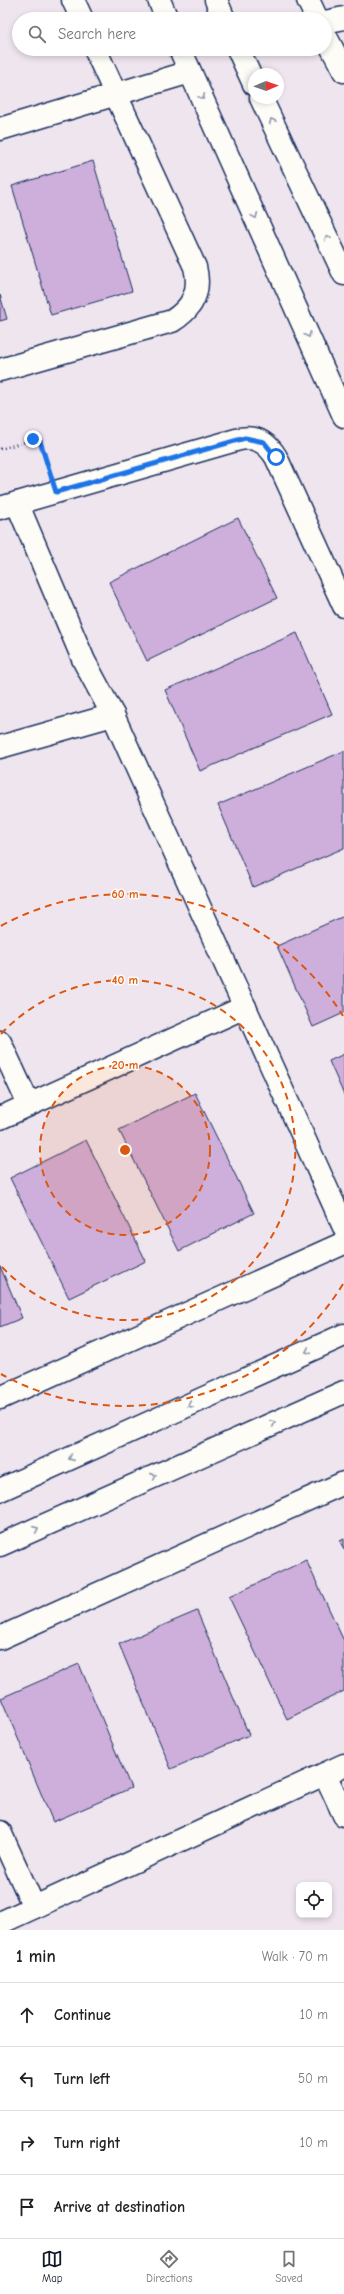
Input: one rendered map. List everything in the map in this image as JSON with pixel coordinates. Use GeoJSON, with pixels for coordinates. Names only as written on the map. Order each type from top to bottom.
{"type":"FeatureCollection","features":[{"type":"Feature","properties":{"kind":"street"},"geometry":{"type":"LineString","coordinates":[[73,0],[79,12]]}},
{"type":"Feature","properties":{"kind":"street"},"geometry":{"type":"LineString","coordinates":[[158,0],[164,12]]}},
{"type":"Feature","properties":{"kind":"street"},"geometry":{"type":"LineString","coordinates":[[216,0],[221,12]]}},
{"type":"Feature","properties":{"kind":"street"},"geometry":{"type":"LineString","coordinates":[[308,0],[314,12]]}},
{"type":"Feature","properties":{"kind":"street"},"geometry":{"type":"LineString","coordinates":[[332,21],[344,18]]}},
{"type":"Feature","properties":{"kind":"street"},"geometry":{"type":"LineString","coordinates":[[332,48],[344,71]]}},
{"type":"Feature","properties":{"kind":"street"},"geometry":{"type":"LineString","coordinates":[[0,370],[172,321],[187,309],[197,293],[198,280],[195,267],[98,56]]}},
{"type":"Feature","properties":{"kind":"street"},"geometry":{"type":"LineString","coordinates":[[183,56],[344,416]]}},
{"type":"Feature","properties":{"kind":"street"},"geometry":{"type":"LineString","coordinates":[[242,56],[248,69]]}},
{"type":"Feature","properties":{"kind":"street"},"geometry":{"type":"LineString","coordinates":[[0,129],[116,96],[190,72]]}},
{"type":"Feature","properties":{"kind":"street"},"geometry":{"type":"LineString","coordinates":[[264,104],[344,274]]}},
{"type":"Feature","properties":{"kind":"street"},"geometry":{"type":"LineString","coordinates":[[344,606],[276,457],[264,442],[245,438],[9,505],[84,661],[113,715],[344,1227]]}},
{"type":"Feature","properties":{"kind":"street"},"geometry":{"type":"LineString","coordinates":[[0,747],[113,715]]}},
{"type":"Feature","properties":{"kind":"street"},"geometry":{"type":"LineString","coordinates":[[0,1118],[245,1007]]}},
{"type":"Feature","properties":{"kind":"street"},"geometry":{"type":"LineString","coordinates":[[0,1042],[29,1105]]}},
{"type":"Feature","properties":{"kind":"street"},"geometry":{"type":"LineString","coordinates":[[0,1398],[344,1243]]}},
{"type":"Feature","properties":{"kind":"street"},"geometry":{"type":"LineString","coordinates":[[0,1490],[344,1335]]}},
{"type":"Feature","properties":{"kind":"street"},"geometry":{"type":"LineString","coordinates":[[0,1545],[344,1392]]}},
{"type":"Feature","properties":{"kind":"street"},"geometry":{"type":"LineString","coordinates":[[0,1638],[344,1483]]}},
{"type":"Feature","properties":{"kind":"street"},"geometry":{"type":"LineString","coordinates":[[0,1923],[335,1770],[344,1815]]}},
{"type":"Feature","properties":{"kind":"street"},"geometry":{"type":"LineString","coordinates":[[0,1832],[34,1907]]}},
{"type":"Feature","properties":{"kind":"path"},"geometry":{"type":"LineString","coordinates":[[0,449],[33,439],[40,441],[56,492]]}},
{"type":"Feature","properties":{"kind":"building"},"geometry":{"type":"Polygon","coordinates":[[[93,161],[132,291],[51,315],[12,186],[93,161]]]}},
{"type":"Feature","properties":{"kind":"building"},"geometry":{"type":"Polygon","coordinates":[[[0,295],[7,319],[0,321],[0,295]]]}},
{"type":"Feature","properties":{"kind":"building"},"geometry":{"type":"Polygon","coordinates":[[[238,518],[277,598],[147,661],[109,582],[238,518]]]}},
{"type":"Feature","properties":{"kind":"building"},"geometry":{"type":"Polygon","coordinates":[[[297,633],[332,714],[200,771],[165,690],[297,633]]]}},
{"type":"Feature","properties":{"kind":"building"},"geometry":{"type":"Polygon","coordinates":[[[344,751],[344,848],[253,887],[218,805],[344,751]]]}},
{"type":"Feature","properties":{"kind":"building"},"geometry":{"type":"Polygon","coordinates":[[[344,916],[344,1013],[313,1027],[277,946],[344,916]]]}},
{"type":"Feature","properties":{"kind":"building"},"geometry":{"type":"Polygon","coordinates":[[[344,1054],[344,1095],[329,1061],[344,1054]]]}},
{"type":"Feature","properties":{"kind":"building"},"geometry":{"type":"Polygon","coordinates":[[[195,1093],[254,1213],[179,1251],[119,1130],[195,1093]]]}},
{"type":"Feature","properties":{"kind":"building"},"geometry":{"type":"Polygon","coordinates":[[[86,1140],[146,1261],[69,1298],[10,1178],[86,1140]]]}},
{"type":"Feature","properties":{"kind":"building"},"geometry":{"type":"Polygon","coordinates":[[[0,1266],[22,1318],[0,1327],[0,1266]]]}},
{"type":"Feature","properties":{"kind":"building"},"geometry":{"type":"Polygon","coordinates":[[[344,1539],[344,1550],[340,1541],[344,1539]]]}},
{"type":"Feature","properties":{"kind":"building"},"geometry":{"type":"Polygon","coordinates":[[[306,1560],[344,1641],[344,1691],[287,1719],[229,1597],[306,1560]]]}},
{"type":"Feature","properties":{"kind":"building"},"geometry":{"type":"Polygon","coordinates":[[[197,1611],[249,1735],[171,1769],[119,1644],[197,1611]]]}},
{"type":"Feature","properties":{"kind":"building"},"geometry":{"type":"Polygon","coordinates":[[[79,1664],[131,1788],[53,1822],[1,1698],[79,1664]]]}},
{"type":"Feature","properties":{"kind":"route"},"geometry":{"type":"LineString","coordinates":[[33,439],[40,441],[56,492],[245,438],[255,438],[264,442],[276,457]]}}]}
